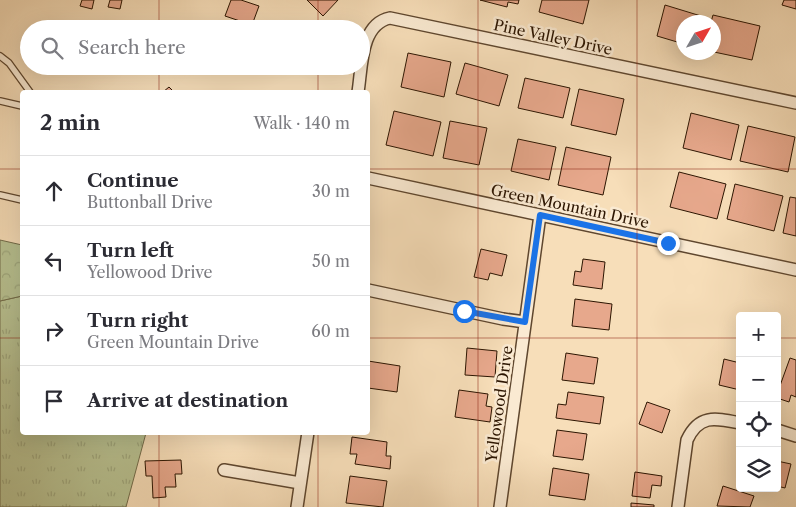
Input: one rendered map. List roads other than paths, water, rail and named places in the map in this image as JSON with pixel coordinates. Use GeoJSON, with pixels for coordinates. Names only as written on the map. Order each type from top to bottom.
{"type":"FeatureCollection","features":[{"type":"Feature","properties":{"kind":"street","name":"Pine Valley Drive"},"geometry":{"type":"LineString","coordinates":[[370,32],[377,23],[390,18],[796,103]]}},
{"type":"Feature","properties":{"kind":"street","name":"Pine Valley Drive"},"geometry":{"type":"LineString","coordinates":[[358,90],[361,75]]}},
{"type":"Feature","properties":{"kind":"street","name":"Green Mountain Drive"},"geometry":{"type":"LineString","coordinates":[[370,178],[796,270]]}},
{"type":"Feature","properties":{"kind":"street","name":"Yellowood Drive"},"geometry":{"type":"LineString","coordinates":[[500,507],[540,215]]}},
{"type":"Feature","properties":{"kind":"street"},"geometry":{"type":"LineString","coordinates":[[370,290],[525,322]]}},
{"type":"Feature","properties":{"kind":"street"},"geometry":{"type":"LineString","coordinates":[[678,507],[687,440],[691,432],[697,424],[706,420],[717,419],[736,422]]}},
{"type":"Feature","properties":{"kind":"street"},"geometry":{"type":"LineString","coordinates":[[781,431],[796,436]]}},
{"type":"Feature","properties":{"kind":"street"},"geometry":{"type":"LineString","coordinates":[[298,507],[308,435]]}},
{"type":"Feature","properties":{"kind":"street"},"geometry":{"type":"LineString","coordinates":[[224,470],[300,483]]}},
{"type":"Feature","properties":{"kind":"lane"},"geometry":{"type":"LineString","coordinates":[[0,56],[9,63],[29,90]]}},
{"type":"Feature","properties":{"kind":"lane"},"geometry":{"type":"LineString","coordinates":[[0,101],[20,106]]}},
{"type":"Feature","properties":{"kind":"lane"},"geometry":{"type":"LineString","coordinates":[[0,195],[20,200]]}}]}
